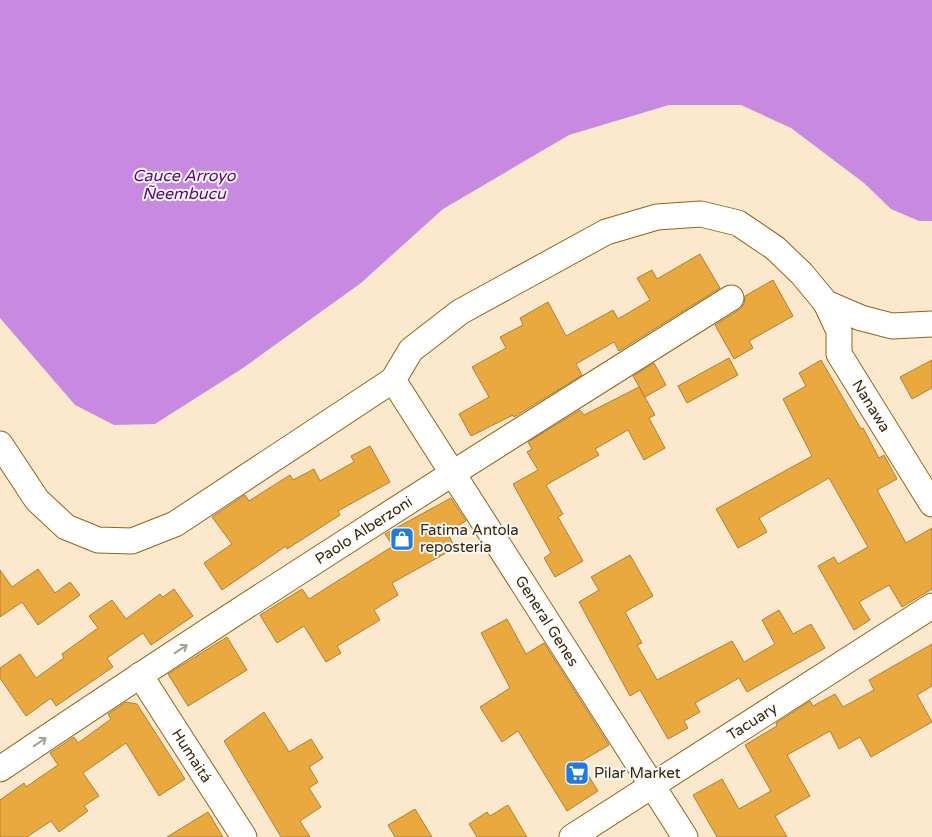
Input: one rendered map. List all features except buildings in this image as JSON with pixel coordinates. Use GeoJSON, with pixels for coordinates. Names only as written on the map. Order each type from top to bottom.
{"type":"FeatureCollection","features":[{"type":"Feature","properties":{"kind":"street"},"geometry":{"type":"LineString","coordinates":[[0,444],[37,500],[66,527],[98,540],[132,541],[175,524],[394,380],[411,350],[460,312],[606,232],[657,217],[701,214],[738,223],[775,248],[802,274],[826,303],[861,318],[892,326],[932,324]]}},
{"type":"Feature","properties":{"kind":"street","name":"Paolo Alberzoni"},"geometry":{"type":"LineString","coordinates":[[0,769],[140,675],[452,473],[730,298]]}},
{"type":"Feature","properties":{"kind":"street","name":"Nanawa"},"geometry":{"type":"LineString","coordinates":[[826,303],[839,331],[840,354],[932,504]]}},
{"type":"Feature","properties":{"kind":"street","name":"General Genes"},"geometry":{"type":"LineString","coordinates":[[394,380],[685,837]]}},
{"type":"Feature","properties":{"kind":"street","name":"Tacuary"},"geometry":{"type":"LineString","coordinates":[[572,837],[932,606]]}},
{"type":"Feature","properties":{"kind":"street","name":"Humaitá"},"geometry":{"type":"LineString","coordinates":[[140,675],[244,837]]}},
{"type":"Feature","properties":{"kind":"water","name":"Cauce Arroyo Ñeembucu"},"geometry":{"type":"Polygon","coordinates":[[[0,0],[932,0],[932,221],[919,221],[891,209],[864,183],[791,128],[741,105],[669,105],[569,135],[443,209],[361,283],[243,368],[155,424],[114,425],[75,405],[0,318],[0,0]]]}},
{"type":"Feature","properties":{"kind":"place","name":"Fatima Antola reposteria"},"geometry":{"type":"Point","coordinates":[402,539]}},
{"type":"Feature","properties":{"kind":"place","name":"Pilar Market"},"geometry":{"type":"Point","coordinates":[577,773]}}]}
